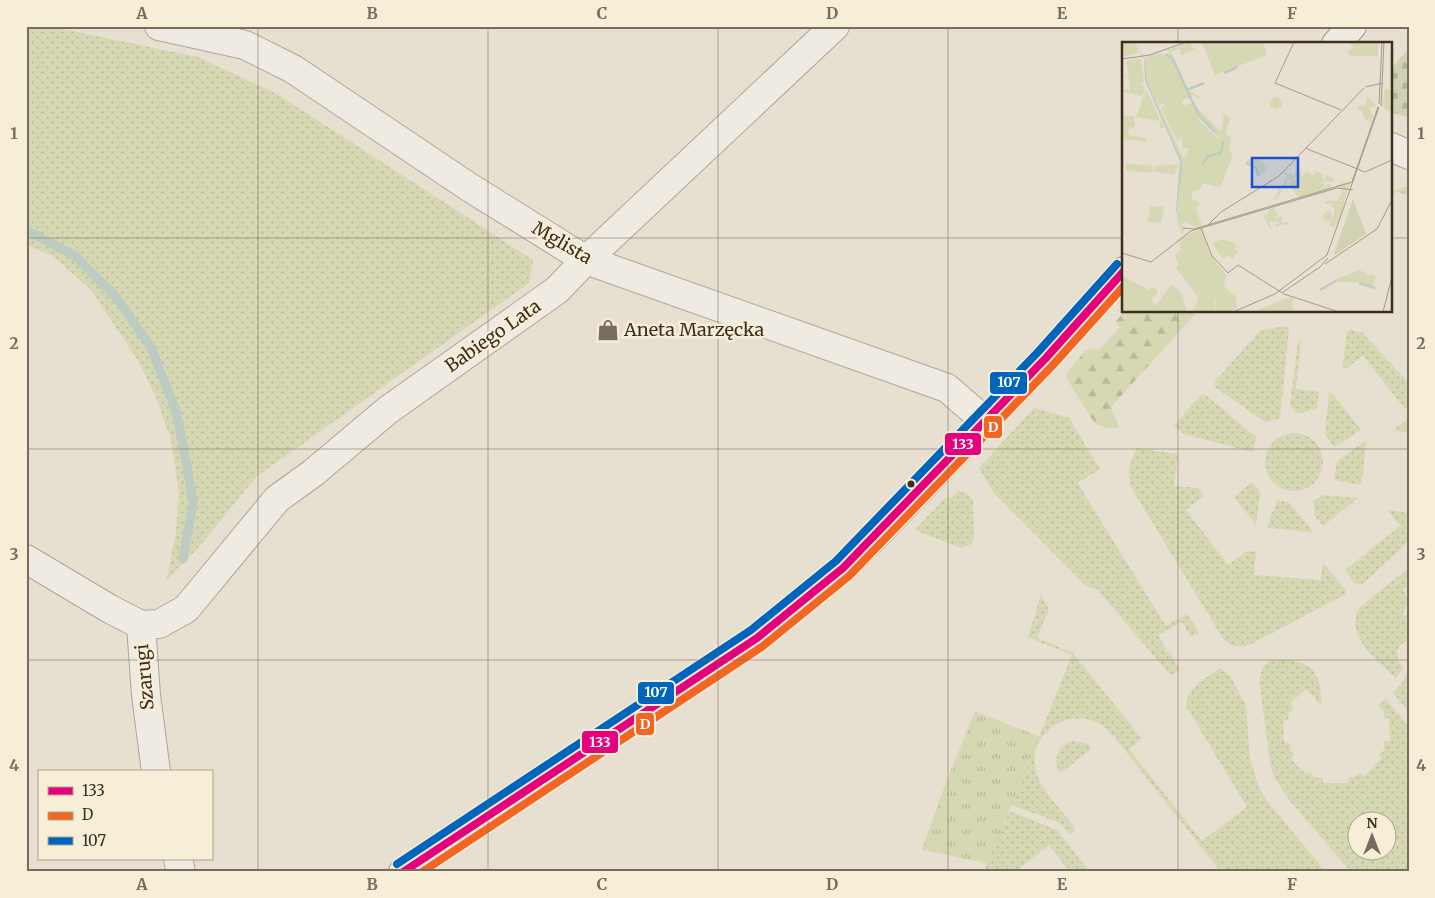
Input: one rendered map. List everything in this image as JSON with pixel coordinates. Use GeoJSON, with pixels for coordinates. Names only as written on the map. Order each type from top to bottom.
{"type":"FeatureCollection","features":[{"type":"Feature","properties":{"kind":"street","name":"Mglista"},"geometry":{"type":"LineString","coordinates":[[159,26],[245,46],[293,69],[469,187],[586,260],[948,388],[985,421]]}},
{"type":"Feature","properties":{"kind":"street","name":"Babiego Lata"},"geometry":{"type":"LineString","coordinates":[[141,625],[159,624],[186,609],[277,499],[313,473],[388,410],[558,290],[586,260],[835,26]]}},
{"type":"Feature","properties":{"kind":"street"},"geometry":{"type":"LineString","coordinates":[[1338,42],[1352,26]]}},
{"type":"Feature","properties":{"kind":"street"},"geometry":{"type":"LineString","coordinates":[[1392,147],[1409,155]]}},
{"type":"Feature","properties":{"kind":"street"},"geometry":{"type":"LineString","coordinates":[[403,872],[768,630],[843,568],[922,489],[1045,359],[1122,273]]}},
{"type":"Feature","properties":{"kind":"street","name":"Szarugi"},"geometry":{"type":"LineString","coordinates":[[26,559],[110,609],[141,625],[147,704],[156,770]]}},
{"type":"Feature","properties":{"kind":"green space"},"geometry":{"type":"Polygon","coordinates":[[[26,26],[49,26],[198,57],[277,94],[533,260],[529,283],[256,477],[199,547],[167,579],[176,531],[179,492],[171,440],[155,395],[137,359],[91,290],[53,256],[26,245],[26,26]]]}},
{"type":"Feature","properties":{"kind":"green space"},"geometry":{"type":"Polygon","coordinates":[[[1409,48],[1409,118],[1392,112],[1392,68],[1409,48]]]}},
{"type":"Feature","properties":{"kind":"green space"},"geometry":{"type":"Polygon","coordinates":[[[1409,186],[1409,196],[1395,191],[1392,198],[1392,191],[1409,186]]]}},
{"type":"Feature","properties":{"kind":"green space"},"geometry":{"type":"Polygon","coordinates":[[[1124,312],[1197,312],[1111,407],[1119,427],[1109,428],[1095,424],[1067,379],[1066,374],[1085,351],[1094,348],[1098,351],[1120,327],[1116,321],[1124,312]]]}},
{"type":"Feature","properties":{"kind":"green space"},"geometry":{"type":"Polygon","coordinates":[[[1286,326],[1289,329],[1280,418],[1265,422],[1215,387],[1215,381],[1261,330],[1286,326]]]}},
{"type":"Feature","properties":{"kind":"green space"},"geometry":{"type":"Polygon","coordinates":[[[1350,330],[1362,332],[1406,380],[1409,385],[1409,406],[1405,409],[1363,356],[1345,369],[1342,369],[1347,332],[1350,330]]]}},
{"type":"Feature","properties":{"kind":"green space"},"geometry":{"type":"Polygon","coordinates":[[[1298,341],[1301,341],[1296,389],[1319,392],[1317,408],[1298,414],[1290,406],[1298,341]]]}},
{"type":"Feature","properties":{"kind":"green space"},"geometry":{"type":"Polygon","coordinates":[[[1329,393],[1333,394],[1361,430],[1334,447],[1325,434],[1329,393]]]}},
{"type":"Feature","properties":{"kind":"green space"},"geometry":{"type":"Polygon","coordinates":[[[1206,395],[1257,438],[1252,452],[1184,434],[1174,425],[1200,396],[1206,395]]]}},
{"type":"Feature","properties":{"kind":"green space"},"geometry":{"type":"Polygon","coordinates":[[[1034,408],[1069,418],[1100,469],[1078,483],[1166,626],[1187,614],[1199,633],[1191,637],[1182,622],[1158,635],[1180,671],[1170,675],[1098,590],[1086,586],[994,493],[979,468],[1034,408]]]}},
{"type":"Feature","properties":{"kind":"green space"},"geometry":{"type":"Polygon","coordinates":[[[1409,418],[1409,433],[1393,430],[1409,418]]]}},
{"type":"Feature","properties":{"kind":"green space"},"geometry":{"type":"Polygon","coordinates":[[[1288,433],[1300,433],[1315,441],[1323,456],[1323,468],[1315,483],[1300,491],[1288,491],[1273,483],[1265,468],[1265,456],[1273,441],[1288,433]]]}},
{"type":"Feature","properties":{"kind":"green space"},"geometry":{"type":"Polygon","coordinates":[[[1367,440],[1361,485],[1334,480],[1337,461],[1367,440]]]}},
{"type":"Feature","properties":{"kind":"green space"},"geometry":{"type":"Polygon","coordinates":[[[1137,448],[1178,454],[1174,486],[1198,488],[1204,496],[1186,510],[1228,565],[1247,551],[1256,552],[1254,575],[1321,580],[1323,563],[1345,589],[1346,594],[1249,645],[1237,646],[1228,642],[1222,637],[1132,489],[1129,468],[1137,448]]]}},
{"type":"Feature","properties":{"kind":"green space"},"geometry":{"type":"Polygon","coordinates":[[[1251,483],[1260,492],[1256,525],[1234,497],[1251,483]]]}},
{"type":"Feature","properties":{"kind":"green space"},"geometry":{"type":"Polygon","coordinates":[[[959,491],[966,493],[973,500],[974,538],[970,545],[961,548],[915,530],[945,498],[950,498],[959,491]]]}},
{"type":"Feature","properties":{"kind":"green space"},"geometry":{"type":"Polygon","coordinates":[[[1322,495],[1358,498],[1323,526],[1315,516],[1313,500],[1322,495]]]}},
{"type":"Feature","properties":{"kind":"green space"},"geometry":{"type":"Polygon","coordinates":[[[1277,500],[1290,503],[1313,532],[1268,528],[1277,500]]]}},
{"type":"Feature","properties":{"kind":"green space"},"geometry":{"type":"Polygon","coordinates":[[[1388,510],[1409,513],[1409,540],[1361,585],[1355,584],[1345,570],[1400,526],[1388,510]]]}},
{"type":"Feature","properties":{"kind":"green space"},"geometry":{"type":"Polygon","coordinates":[[[1409,568],[1409,584],[1403,590],[1407,596],[1407,602],[1402,614],[1409,617],[1409,640],[1398,648],[1398,659],[1404,667],[1396,678],[1372,656],[1359,638],[1356,618],[1360,607],[1409,568]]]}},
{"type":"Feature","properties":{"kind":"green space"},"geometry":{"type":"Polygon","coordinates":[[[1041,595],[1049,609],[1037,638],[1073,653],[1142,739],[1129,749],[1202,841],[1247,807],[1186,706],[1189,694],[1193,689],[1220,668],[1230,676],[1246,706],[1250,759],[1259,788],[1267,801],[1326,872],[1221,872],[1115,738],[1104,727],[1091,720],[1079,718],[1057,724],[1041,739],[1036,749],[1034,760],[1036,772],[1042,786],[1073,825],[1074,831],[1069,834],[1060,823],[1012,805],[1072,655],[1028,637],[1041,595]]]}},
{"type":"Feature","properties":{"kind":"green space"},"geometry":{"type":"Polygon","coordinates":[[[1283,659],[1294,661],[1310,668],[1318,679],[1322,706],[1306,689],[1290,703],[1294,708],[1289,713],[1288,720],[1283,720],[1284,742],[1289,742],[1290,750],[1294,755],[1291,759],[1306,774],[1309,772],[1316,778],[1322,778],[1323,783],[1348,783],[1349,777],[1355,777],[1360,773],[1364,776],[1382,758],[1379,755],[1384,750],[1384,741],[1390,741],[1389,718],[1384,718],[1384,712],[1378,705],[1386,699],[1409,727],[1409,872],[1351,872],[1290,801],[1276,780],[1271,768],[1259,680],[1263,666],[1270,661],[1283,659]]]}},
{"type":"Feature","properties":{"kind":"green space"},"geometry":{"type":"Polygon","coordinates":[[[1409,668],[1409,712],[1393,693],[1402,683],[1409,668]]]}},
{"type":"Feature","properties":{"kind":"green space"},"geometry":{"type":"Polygon","coordinates":[[[975,711],[1040,737],[987,863],[922,850],[947,780],[975,711]]]}},
{"type":"Feature","properties":{"kind":"green space"},"geometry":{"type":"Polygon","coordinates":[[[1074,741],[1089,744],[1091,749],[1062,772],[1058,771],[1058,752],[1064,745],[1074,741]]]}},
{"type":"Feature","properties":{"kind":"green space"},"geometry":{"type":"Polygon","coordinates":[[[947,780],[1003,827],[1010,811],[1057,830],[1090,872],[1070,872],[1049,845],[1015,872],[984,872],[987,863],[922,850],[947,780]]]}},
{"type":"Feature","properties":{"kind":"waterway"},"geometry":{"type":"LineString","coordinates":[[26,230],[75,256],[115,296],[151,347],[176,411],[193,503],[183,559]]}},
{"type":"Feature","properties":{"kind":"transit line","name":"107"},"geometry":{"type":"LineString","coordinates":[[397,864],[751,630],[836,561],[1038,352],[1117,264]]}},
{"type":"Feature","properties":{"kind":"transit line","name":"133"},"geometry":{"type":"LineString","coordinates":[[403,872],[757,638],[843,568],[1045,359],[1122,273]]}},
{"type":"Feature","properties":{"kind":"transit line","name":"D"},"geometry":{"type":"LineString","coordinates":[[422,872],[763,646],[849,576],[1052,366],[1122,288]]}},
{"type":"Feature","properties":{"kind":"place","name":"Aneta Marzęcka"},"geometry":{"type":"Point","coordinates":[608,330]}}]}
